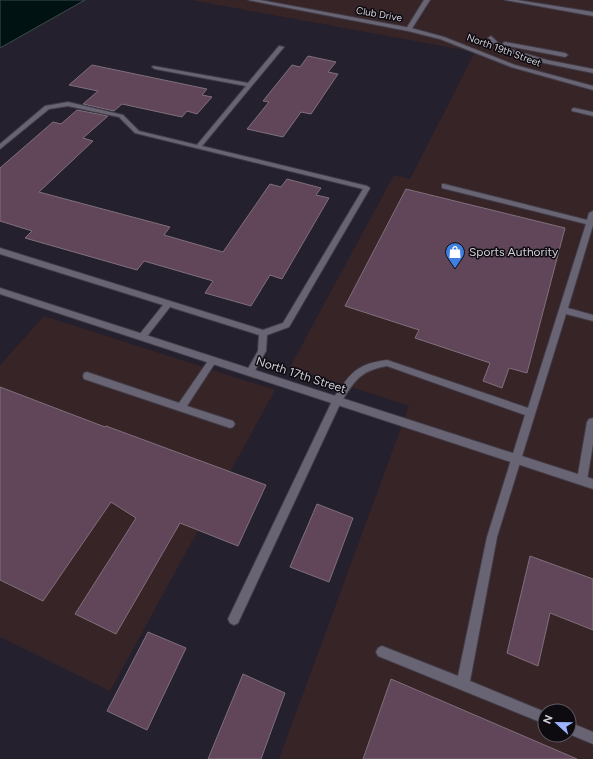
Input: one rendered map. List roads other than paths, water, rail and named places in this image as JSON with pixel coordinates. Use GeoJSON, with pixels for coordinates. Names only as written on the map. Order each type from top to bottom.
{"type":"FeatureCollection","features":[{"type":"Feature","properties":{"kind":"street","name":"Club Drive"},"geometry":{"type":"LineString","coordinates":[[252,0],[409,29]]}},
{"type":"Feature","properties":{"kind":"street","name":"North 19th Street"},"geometry":{"type":"LineString","coordinates":[[409,29],[442,38],[513,66],[557,80],[593,88]]}},
{"type":"Feature","properties":{"kind":"street","name":"North 17th Street"},"geometry":{"type":"LineString","coordinates":[[0,290],[593,484]]}},
{"type":"Feature","properties":{"kind":"lane"},"geometry":{"type":"LineString","coordinates":[[409,29],[427,0]]}},
{"type":"Feature","properties":{"kind":"lane"},"geometry":{"type":"LineString","coordinates":[[508,0],[593,14]]}},
{"type":"Feature","properties":{"kind":"lane"},"geometry":{"type":"LineString","coordinates":[[565,55],[504,44],[491,38],[501,48],[546,62],[593,71]]}},
{"type":"Feature","properties":{"kind":"lane"},"geometry":{"type":"LineString","coordinates":[[198,147],[281,47]]}},
{"type":"Feature","properties":{"kind":"lane"},"geometry":{"type":"LineString","coordinates":[[155,67],[250,85]]}},
{"type":"Feature","properties":{"kind":"lane"},"geometry":{"type":"LineString","coordinates":[[0,147],[47,107],[68,104],[121,116],[137,132],[367,188],[286,325],[263,333],[0,251]]}},
{"type":"Feature","properties":{"kind":"lane"},"geometry":{"type":"LineString","coordinates":[[574,110],[593,114]]}},
{"type":"Feature","properties":{"kind":"lane"},"geometry":{"type":"LineString","coordinates":[[444,186],[592,223]]}},
{"type":"Feature","properties":{"kind":"lane"},"geometry":{"type":"LineString","coordinates":[[463,684],[492,537],[592,223],[593,213]]}},
{"type":"Feature","properties":{"kind":"lane"},"geometry":{"type":"LineString","coordinates":[[142,337],[168,304]]}},
{"type":"Feature","properties":{"kind":"lane"},"geometry":{"type":"LineString","coordinates":[[564,310],[593,318]]}},
{"type":"Feature","properties":{"kind":"lane"},"geometry":{"type":"LineString","coordinates":[[250,372],[262,350],[263,333]]}},
{"type":"Feature","properties":{"kind":"lane"},"geometry":{"type":"LineString","coordinates":[[181,407],[213,360]]}},
{"type":"Feature","properties":{"kind":"lane"},"geometry":{"type":"LineString","coordinates":[[234,619],[337,400],[359,370],[372,365],[387,363],[531,413]]}},
{"type":"Feature","properties":{"kind":"lane"},"geometry":{"type":"LineString","coordinates":[[87,376],[230,424]]}},
{"type":"Feature","properties":{"kind":"lane"},"geometry":{"type":"LineString","coordinates":[[582,480],[593,419]]}},
{"type":"Feature","properties":{"kind":"lane"},"geometry":{"type":"LineString","coordinates":[[382,652],[537,715]]}},
{"type":"Feature","properties":{"kind":"lane"},"geometry":{"type":"LineString","coordinates":[[577,731],[593,738]]}},
{"type":"Feature","properties":{"kind":"place","name":"Sports Authority"},"geometry":{"type":"Point","coordinates":[455,269]}}]}
